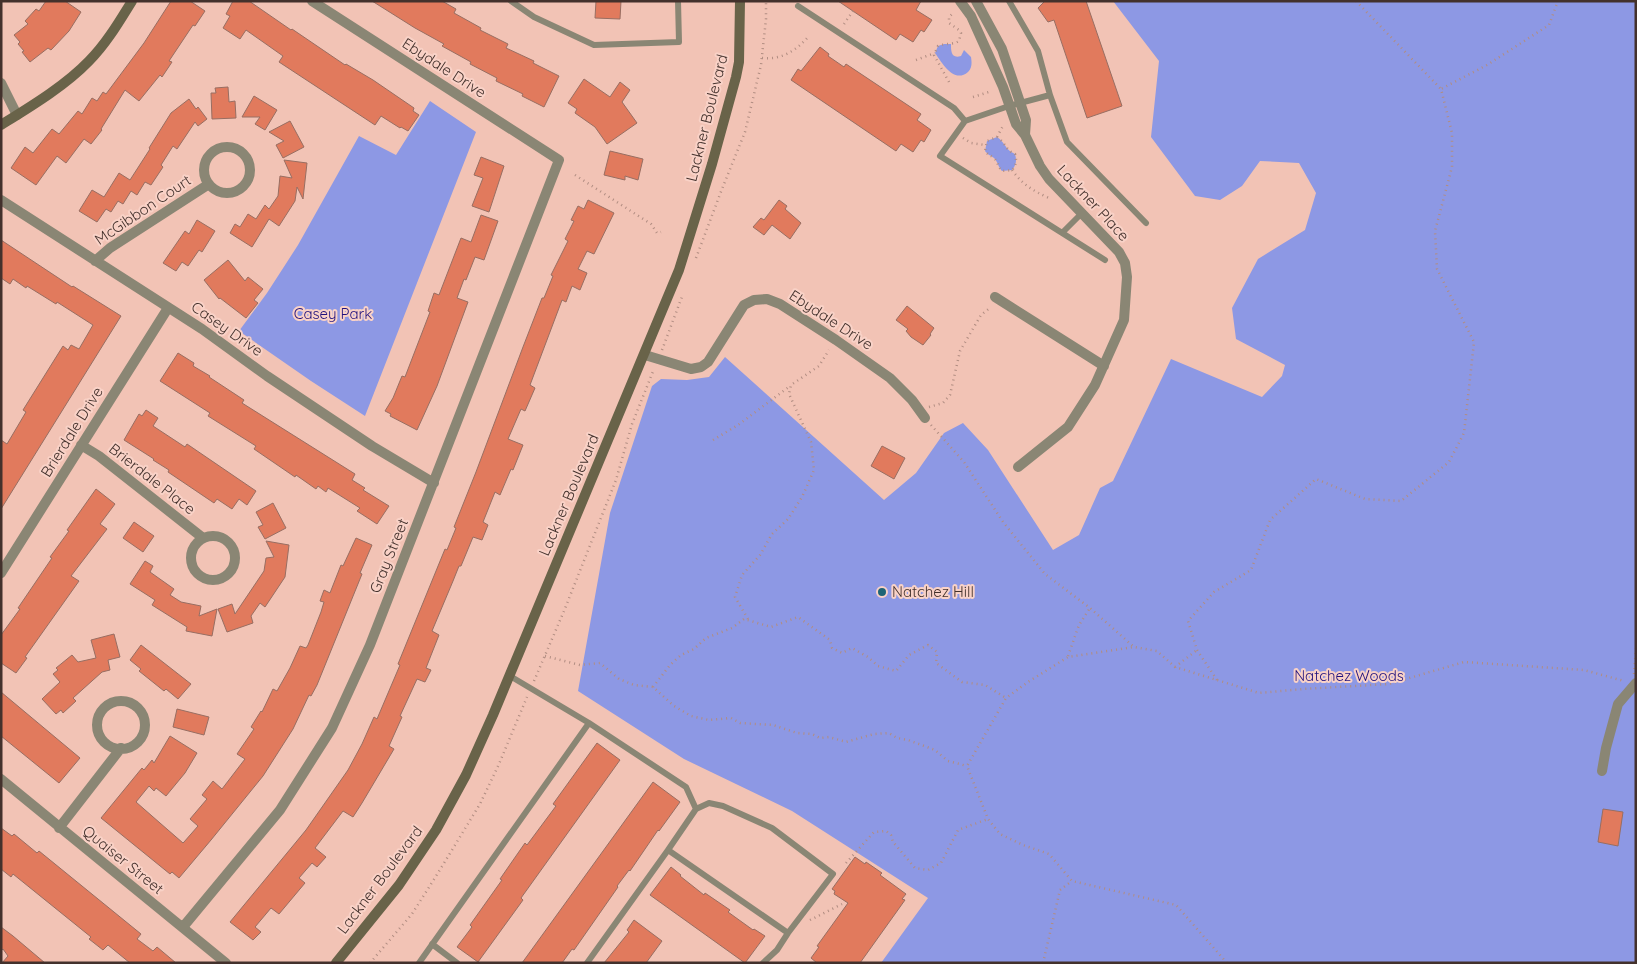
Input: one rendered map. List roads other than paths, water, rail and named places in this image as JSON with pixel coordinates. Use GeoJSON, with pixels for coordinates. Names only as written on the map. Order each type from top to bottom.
{"type":"FeatureCollection","features":[{"type":"Feature","properties":{"kind":"main road"},"geometry":{"type":"LineString","coordinates":[[1,125],[60,85],[89,62],[110,36],[132,1]]}},
{"type":"Feature","properties":{"kind":"main road","name":"Lackner Boulevard"},"geometry":{"type":"LineString","coordinates":[[336,963],[399,885],[436,830],[466,775],[510,676],[645,355],[685,253],[736,77],[739,62],[740,1]]}},
{"type":"Feature","properties":{"kind":"street","name":"Ebydale Drive"},"geometry":{"type":"LineString","coordinates":[[312,1],[559,160]]}},
{"type":"Feature","properties":{"kind":"street","name":"Lackner Place"},"geometry":{"type":"LineString","coordinates":[[976,1],[1002,49],[1022,102],[1026,120],[1025,135]]}},
{"type":"Feature","properties":{"kind":"street","name":"Lackner Place"},"geometry":{"type":"LineString","coordinates":[[961,4],[971,16],[1003,87],[1016,124],[1025,135],[1040,166],[1049,179],[1119,252],[1125,263],[1127,277],[1124,320],[1095,386],[1068,427],[1018,467]]}},
{"type":"Feature","properties":{"kind":"street"},"geometry":{"type":"LineString","coordinates":[[1,83],[17,115]]}},
{"type":"Feature","properties":{"kind":"street","name":"McGibbon Court"},"geometry":{"type":"LineString","coordinates":[[226,147],[234,148],[243,154],[249,170],[248,177],[238,190],[222,192],[209,184],[205,177],[204,169],[205,162],[211,153],[218,148],[226,147]]}},
{"type":"Feature","properties":{"kind":"street","name":"Gray Street"},"geometry":{"type":"LineString","coordinates":[[182,927],[280,810],[332,728],[370,645],[559,160]]}},
{"type":"Feature","properties":{"kind":"street","name":"McGibbon Court"},"geometry":{"type":"LineString","coordinates":[[95,261],[110,248],[209,184]]}},
{"type":"Feature","properties":{"kind":"street","name":"Casey Drive"},"geometry":{"type":"LineString","coordinates":[[1,200],[202,328],[267,376],[372,446],[434,483]]}},
{"type":"Feature","properties":{"kind":"street","name":"Ebydale Drive"},"geometry":{"type":"LineString","coordinates":[[645,355],[690,370],[701,367],[708,362],[744,306],[754,300],[767,299],[780,304],[890,378],[923,414]]}},
{"type":"Feature","properties":{"kind":"street"},"geometry":{"type":"LineString","coordinates":[[999,300],[1104,366]]}},
{"type":"Feature","properties":{"kind":"street","name":"Brierdale Drive"},"geometry":{"type":"LineString","coordinates":[[1,573],[168,308]]}},
{"type":"Feature","properties":{"kind":"street","name":"Brierdale Place"},"geometry":{"type":"LineString","coordinates":[[81,445],[99,456],[203,538]]}},
{"type":"Feature","properties":{"kind":"street"},"geometry":{"type":"LineString","coordinates":[[218,536],[225,539],[232,546],[236,559],[234,567],[227,576],[220,580],[204,578],[196,573],[192,566],[191,554],[197,543],[203,538],[218,536]]}},
{"type":"Feature","properties":{"kind":"street"},"geometry":{"type":"LineString","coordinates":[[1602,771],[1618,704],[1635,684]]}},
{"type":"Feature","properties":{"kind":"street"},"geometry":{"type":"LineString","coordinates":[[59,828],[121,748],[134,744],[141,737],[144,729],[142,714],[136,706],[128,702],[119,701],[111,703],[100,712],[97,729],[100,737],[106,743],[113,747],[121,748]]}},
{"type":"Feature","properties":{"kind":"street","name":"Quaiser Street"},"geometry":{"type":"LineString","coordinates":[[1,779],[226,963]]}},
{"type":"Feature","properties":{"kind":"lane"},"geometry":{"type":"LineString","coordinates":[[511,1],[534,17],[594,45],[679,42],[678,1]]}},
{"type":"Feature","properties":{"kind":"lane"},"geometry":{"type":"LineString","coordinates":[[1009,1],[1038,51],[1050,95],[1067,142],[1146,223]]}},
{"type":"Feature","properties":{"kind":"lane"},"geometry":{"type":"LineString","coordinates":[[798,6],[954,108],[965,121]]}},
{"type":"Feature","properties":{"kind":"lane"},"geometry":{"type":"LineString","coordinates":[[1050,95],[965,121],[940,156],[1105,260]]}},
{"type":"Feature","properties":{"kind":"lane"},"geometry":{"type":"LineString","coordinates":[[1062,233],[1082,213]]}},
{"type":"Feature","properties":{"kind":"lane"},"geometry":{"type":"LineString","coordinates":[[510,676],[589,722],[686,787],[696,809]]}},
{"type":"Feature","properties":{"kind":"lane"},"geometry":{"type":"LineString","coordinates":[[419,963],[589,722]]}},
{"type":"Feature","properties":{"kind":"lane"},"geometry":{"type":"LineString","coordinates":[[587,963],[696,809],[709,804],[723,806],[772,828],[833,874],[788,932],[777,950],[763,963]]}},
{"type":"Feature","properties":{"kind":"lane"},"geometry":{"type":"LineString","coordinates":[[668,850],[788,932]]}},
{"type":"Feature","properties":{"kind":"lane"},"geometry":{"type":"LineString","coordinates":[[432,944],[457,963]]}},
{"type":"Feature","properties":{"kind":"place","name":"Natchez Hill"},"geometry":{"type":"Point","coordinates":[882,592]}},
{"type":"Feature","properties":{"kind":"park label","name":"Casey Park"},"geometry":{"type":"Point","coordinates":[333,314]}},
{"type":"Feature","properties":{"kind":"park label","name":"Natchez Woods"},"geometry":{"type":"Point","coordinates":[1349,676]}}]}
